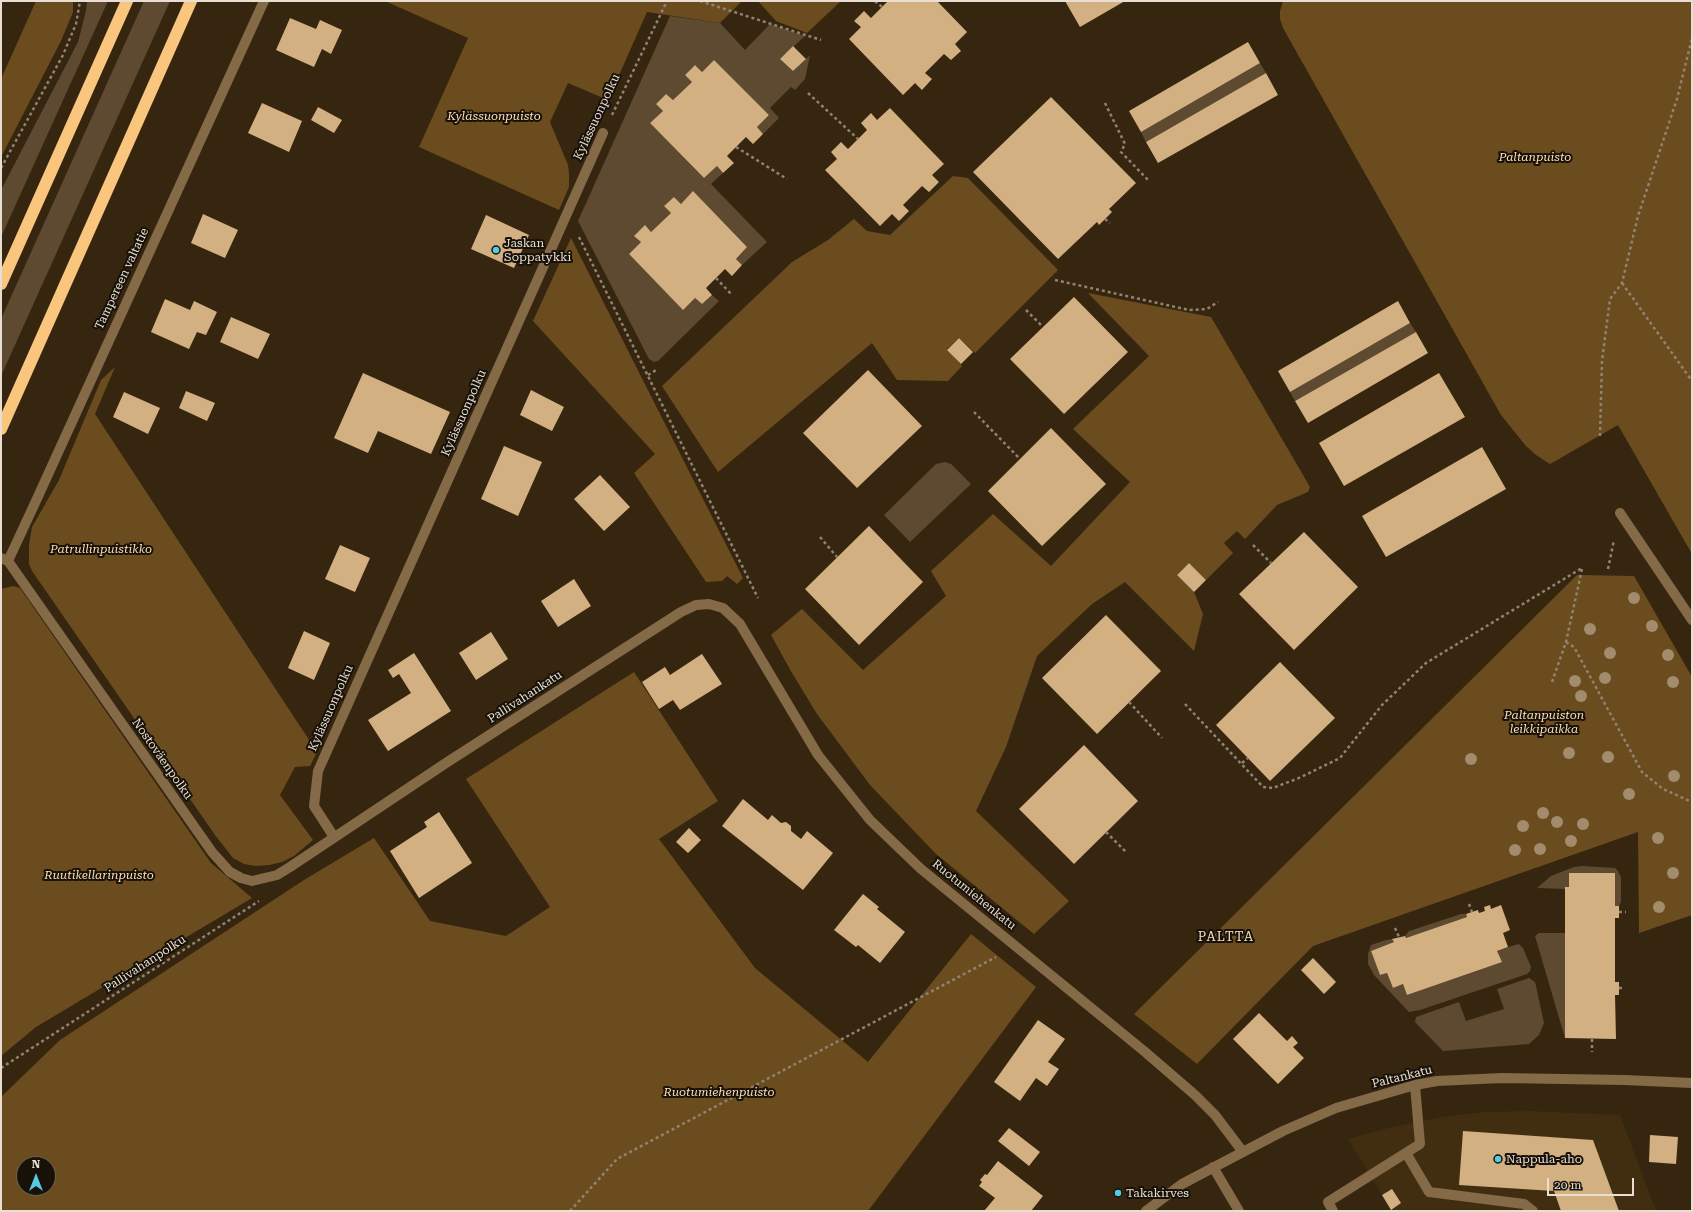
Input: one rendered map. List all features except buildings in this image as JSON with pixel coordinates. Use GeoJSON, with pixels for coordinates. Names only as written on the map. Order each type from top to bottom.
{"type":"FeatureCollection","features":[{"type":"Feature","properties":{"kind":"highway"},"geometry":{"type":"LineString","coordinates":[[1,284],[127,1]]}},
{"type":"Feature","properties":{"kind":"highway"},"geometry":{"type":"LineString","coordinates":[[1,429],[191,1]]}},
{"type":"Feature","properties":{"kind":"street","name":"Tampereen valtatie"},"geometry":{"type":"LineString","coordinates":[[4,560],[264,1]]}},
{"type":"Feature","properties":{"kind":"street","name":"Kylässuonpolku"},"geometry":{"type":"LineString","coordinates":[[334,837],[314,806],[318,771],[603,134]]}},
{"type":"Feature","properties":{"kind":"street"},"geometry":{"type":"LineString","coordinates":[[1620,513],[1692,620]]}},
{"type":"Feature","properties":{"kind":"street","name":"Nostoväenpolku"},"geometry":{"type":"LineString","coordinates":[[4,560],[202,838],[230,872],[241,878],[252,881],[277,875],[334,837]]}},
{"type":"Feature","properties":{"kind":"street","name":"Pallivahankatu"},"geometry":{"type":"LineString","coordinates":[[334,837],[449,761],[681,612],[696,605],[710,604],[723,608],[734,617]]}},
{"type":"Feature","properties":{"kind":"street","name":"Ruotumiehenkatu"},"geometry":{"type":"LineString","coordinates":[[734,617],[740,624],[818,755],[870,820],[921,869],[1195,1095],[1215,1115],[1243,1152]]}},
{"type":"Feature","properties":{"kind":"street","name":"Paltankatu"},"geometry":{"type":"LineString","coordinates":[[1146,1211],[1182,1184],[1283,1131],[1336,1108],[1415,1085],[1437,1081],[1502,1078],[1624,1080],[1692,1083]]}},
{"type":"Feature","properties":{"kind":"street"},"geometry":{"type":"LineString","coordinates":[[1331,1207],[1420,1144],[1415,1085]]}},
{"type":"Feature","properties":{"kind":"street"},"geometry":{"type":"LineString","coordinates":[[1406,1153],[1429,1192],[1524,1204],[1533,1211]]}},
{"type":"Feature","properties":{"kind":"street"},"geometry":{"type":"LineString","coordinates":[[1213,1167],[1239,1211]]}},
{"type":"Feature","properties":{"kind":"path"},"geometry":{"type":"LineString","coordinates":[[1,168],[63,55],[76,24],[80,1]]}},
{"type":"Feature","properties":{"kind":"path","name":"Kylässuonpolku"},"geometry":{"type":"LineString","coordinates":[[603,134],[667,1]]}},
{"type":"Feature","properties":{"kind":"path"},"geometry":{"type":"LineString","coordinates":[[700,1],[821,40]]}},
{"type":"Feature","properties":{"kind":"path"},"geometry":{"type":"LineString","coordinates":[[875,1],[882,7]]}},
{"type":"Feature","properties":{"kind":"path"},"geometry":{"type":"LineString","coordinates":[[1600,436],[1602,361],[1610,300],[1622,283],[1638,216],[1677,99],[1692,38]]}},
{"type":"Feature","properties":{"kind":"path"},"geometry":{"type":"LineString","coordinates":[[808,93],[858,139]]}},
{"type":"Feature","properties":{"kind":"path"},"geometry":{"type":"LineString","coordinates":[[1105,103],[1125,144],[1121,152],[1149,181]]}},
{"type":"Feature","properties":{"kind":"path"},"geometry":{"type":"LineString","coordinates":[[736,147],[787,179]]}},
{"type":"Feature","properties":{"kind":"path"},"geometry":{"type":"LineString","coordinates":[[567,214],[758,598]]}},
{"type":"Feature","properties":{"kind":"path"},"geometry":{"type":"LineString","coordinates":[[1105,219],[1110,223]]}},
{"type":"Feature","properties":{"kind":"path"},"geometry":{"type":"LineString","coordinates":[[716,278],[732,295]]}},
{"type":"Feature","properties":{"kind":"path"},"geometry":{"type":"LineString","coordinates":[[1055,280],[1189,310],[1207,309],[1218,302]]}},
{"type":"Feature","properties":{"kind":"path"},"geometry":{"type":"LineString","coordinates":[[1622,283],[1692,381]]}},
{"type":"Feature","properties":{"kind":"path"},"geometry":{"type":"LineString","coordinates":[[1026,310],[1043,327]]}},
{"type":"Feature","properties":{"kind":"path"},"geometry":{"type":"LineString","coordinates":[[648,375],[658,369]]}},
{"type":"Feature","properties":{"kind":"path"},"geometry":{"type":"LineString","coordinates":[[974,412],[1020,459]]}},
{"type":"Feature","properties":{"kind":"path"},"geometry":{"type":"LineString","coordinates":[[820,537],[838,557]]}},
{"type":"Feature","properties":{"kind":"path"},"geometry":{"type":"LineString","coordinates":[[1253,545],[1272,563]]}},
{"type":"Feature","properties":{"kind":"path"},"geometry":{"type":"LineString","coordinates":[[1186,704],[1263,787],[1273,788],[1299,778],[1340,758],[1382,705],[1426,662],[1582,568],[1566,642],[1552,682]]}},
{"type":"Feature","properties":{"kind":"path"},"geometry":{"type":"LineString","coordinates":[[1566,642],[1574,647],[1642,772],[1663,789],[1692,802]]}},
{"type":"Feature","properties":{"kind":"path"},"geometry":{"type":"LineString","coordinates":[[1129,702],[1162,738]]}},
{"type":"Feature","properties":{"kind":"path"},"geometry":{"type":"LineString","coordinates":[[1242,763],[1248,758]]}},
{"type":"Feature","properties":{"kind":"path"},"geometry":{"type":"LineString","coordinates":[[1106,832],[1127,853]]}},
{"type":"Feature","properties":{"kind":"path","name":"Pallivahanpolku"},"geometry":{"type":"LineString","coordinates":[[1,1068],[257,903],[262,898]]}},
{"type":"Feature","properties":{"kind":"path"},"geometry":{"type":"LineString","coordinates":[[1469,904],[1472,912]]}},
{"type":"Feature","properties":{"kind":"path"},"geometry":{"type":"LineString","coordinates":[[1619,912],[1626,912]]}},
{"type":"Feature","properties":{"kind":"path"},"geometry":{"type":"LineString","coordinates":[[1395,928],[1399,938]]}},
{"type":"Feature","properties":{"kind":"path"},"geometry":{"type":"LineString","coordinates":[[570,1211],[617,1159],[1016,946]]}},
{"type":"Feature","properties":{"kind":"path"},"geometry":{"type":"LineString","coordinates":[[1619,988],[1625,988]]}},
{"type":"Feature","properties":{"kind":"path"},"geometry":{"type":"LineString","coordinates":[[1592,1039],[1592,1052]]}},
{"type":"Feature","properties":{"kind":"shaded area"},"geometry":{"type":"Polygon","coordinates":[[[87,1],[108,1],[1,237],[1,190],[78,42],[87,1]]]}},
{"type":"Feature","properties":{"kind":"shaded area"},"geometry":{"type":"Polygon","coordinates":[[[144,1],[170,1],[1,376],[1,319],[144,1]]]}},
{"type":"Feature","properties":{"kind":"shaded area"},"geometry":{"type":"Polygon","coordinates":[[[670,16],[720,23],[745,50],[770,24],[805,36],[780,59],[793,71],[810,55],[805,79],[795,90],[791,87],[770,108],[779,118],[763,134],[757,127],[769,115],[714,60],[702,72],[695,65],[685,75],[692,82],[673,100],[666,94],[656,104],[663,111],[650,123],[704,178],[717,166],[723,173],[711,184],[767,242],[742,265],[736,259],[747,247],[693,192],[681,204],[674,197],[664,206],[671,213],[651,232],[645,226],[635,236],[641,242],[629,254],[683,309],[695,298],[702,304],[712,295],[719,301],[658,361],[654,362],[649,359],[578,221],[670,16]]]}},
{"type":"Feature","properties":{"kind":"shaded area"},"geometry":{"type":"Polygon","coordinates":[[[1260,63],[1266,73],[1146,142],[1141,132],[1260,63]]]}},
{"type":"Feature","properties":{"kind":"shaded area"},"geometry":{"type":"Polygon","coordinates":[[[1410,323],[1416,332],[1295,401],[1290,392],[1410,323]]]}},
{"type":"Feature","properties":{"kind":"shaded area"},"geometry":{"type":"Polygon","coordinates":[[[945,462],[951,464],[971,484],[910,542],[884,515],[936,464],[945,462]]]}},
{"type":"Feature","properties":{"kind":"shaded area"},"geometry":{"type":"Polygon","coordinates":[[[1574,867],[1615,868],[1618,871],[1621,877],[1621,902],[1619,906],[1615,906],[1615,873],[1569,873],[1569,887],[1565,887],[1565,889],[1537,888],[1551,876],[1574,867]]]}},
{"type":"Feature","properties":{"kind":"shaded area"},"geometry":{"type":"Polygon","coordinates":[[[1461,914],[1466,914],[1467,917],[1406,938],[1405,936],[1409,931],[1461,914]]]}},
{"type":"Feature","properties":{"kind":"shaded area"},"geometry":{"type":"Polygon","coordinates":[[[1539,933],[1565,933],[1565,1038],[1535,936],[1539,933]]]}},
{"type":"Feature","properties":{"kind":"shaded area"},"geometry":{"type":"Polygon","coordinates":[[[1392,939],[1394,942],[1371,951],[1380,975],[1387,973],[1393,988],[1403,984],[1407,995],[1501,962],[1497,951],[1519,944],[1523,948],[1531,967],[1527,974],[1420,1010],[1409,1012],[1374,975],[1368,964],[1368,954],[1371,945],[1392,939]]]}},
{"type":"Feature","properties":{"kind":"shaded area"},"geometry":{"type":"Polygon","coordinates":[[[1529,978],[1535,982],[1544,1023],[1539,1035],[1529,1044],[1443,1051],[1415,1022],[1416,1017],[1459,1002],[1466,1021],[1504,1009],[1497,989],[1529,978]]]}},
{"type":"Feature","properties":{"kind":"shaded area","name":"Nappula-aho"},"geometry":{"type":"Polygon","coordinates":[[[1530,1111],[1620,1115],[1656,1211],[1392,1211],[1348,1139],[1392,1127],[1441,1117],[1485,1112],[1530,1111]]]}},
{"type":"Feature","properties":{"kind":"green space"},"geometry":{"type":"Polygon","coordinates":[[[36,1],[73,1],[73,12],[61,41],[1,157],[1,79],[36,1]]]}},
{"type":"Feature","properties":{"kind":"green space","name":"Kylässuonpuisto"},"geometry":{"type":"Polygon","coordinates":[[[385,1],[742,1],[720,23],[647,12],[608,100],[568,83],[550,122],[568,165],[569,173],[569,187],[559,210],[419,147],[468,38],[385,1]]]}},
{"type":"Feature","properties":{"kind":"green space"},"geometry":{"type":"Polygon","coordinates":[[[758,1],[841,1],[807,33],[776,21],[758,1]]]}},
{"type":"Feature","properties":{"kind":"green space","name":"Paltanpuisto"},"geometry":{"type":"Polygon","coordinates":[[[1283,1],[1692,1],[1692,554],[1618,425],[1550,464],[1526,446],[1501,415],[1283,28],[1280,19],[1280,11],[1283,1]]]}},
{"type":"Feature","properties":{"kind":"green space"},"geometry":{"type":"Polygon","coordinates":[[[953,176],[968,178],[1058,270],[975,353],[959,338],[947,349],[962,366],[948,381],[897,380],[872,343],[718,472],[662,386],[792,262],[828,240],[854,219],[867,231],[890,235],[953,176]]]}},
{"type":"Feature","properties":{"kind":"green space"},"geometry":{"type":"Polygon","coordinates":[[[571,238],[743,578],[737,584],[727,576],[722,581],[706,582],[634,473],[655,454],[533,321],[571,238]]]}},
{"type":"Feature","properties":{"kind":"green space"},"geometry":{"type":"Polygon","coordinates":[[[1088,293],[1211,317],[1310,487],[1308,492],[1277,505],[1245,539],[1237,531],[1224,543],[1233,553],[1206,580],[1189,563],[1177,575],[1194,592],[1203,614],[1194,651],[1125,582],[1092,604],[1037,656],[1006,747],[976,811],[1069,901],[1034,934],[936,854],[870,785],[817,714],[771,635],[802,609],[863,670],[946,596],[931,571],[993,514],[1051,566],[1130,482],[1073,429],[1149,356],[1088,293]]]}},
{"type":"Feature","properties":{"kind":"green space","name":"Patrullinpuistikko"},"geometry":{"type":"Polygon","coordinates":[[[115,367],[95,414],[317,752],[310,766],[295,767],[280,795],[313,840],[294,856],[282,862],[256,866],[244,864],[233,858],[215,835],[32,571],[29,564],[29,545],[32,527],[59,480],[101,380],[115,367]]]}},
{"type":"Feature","properties":{"kind":"green space","name":"Paltanpuiston leikkipaikka"},"geometry":{"type":"Polygon","coordinates":[[[1577,575],[1634,576],[1692,677],[1692,915],[1639,933],[1638,832],[1313,946],[1197,1064],[1134,1014],[1577,575]]]}},
{"type":"Feature","properties":{"kind":"green space","name":"Ruutikellarinpuisto"},"geometry":{"type":"Polygon","coordinates":[[[13,586],[20,588],[211,863],[252,898],[36,1027],[1,1056],[1,589],[13,586]]]}},
{"type":"Feature","properties":{"kind":"green space","name":"Ruotumiehenpuisto"},"geometry":{"type":"Polygon","coordinates":[[[634,672],[718,801],[659,839],[755,968],[868,1062],[971,934],[1036,987],[868,1211],[1,1211],[1,1097],[60,1040],[304,880],[374,838],[430,921],[506,936],[550,907],[466,779],[634,672]]]}},
{"type":"Feature","properties":{"kind":"place","name":"Jaskan Soppatykki"},"geometry":{"type":"Point","coordinates":[496,250]}},
{"type":"Feature","properties":{"kind":"place","name":"Nappula-aho"},"geometry":{"type":"Point","coordinates":[1498,1159]}},
{"type":"Feature","properties":{"kind":"place","name":"Takakirves"},"geometry":{"type":"Point","coordinates":[1118,1193]}},
{"type":"Feature","properties":{"kind":"district","name":"PALTTA"},"geometry":{"type":"Point","coordinates":[1226,937]}}]}
